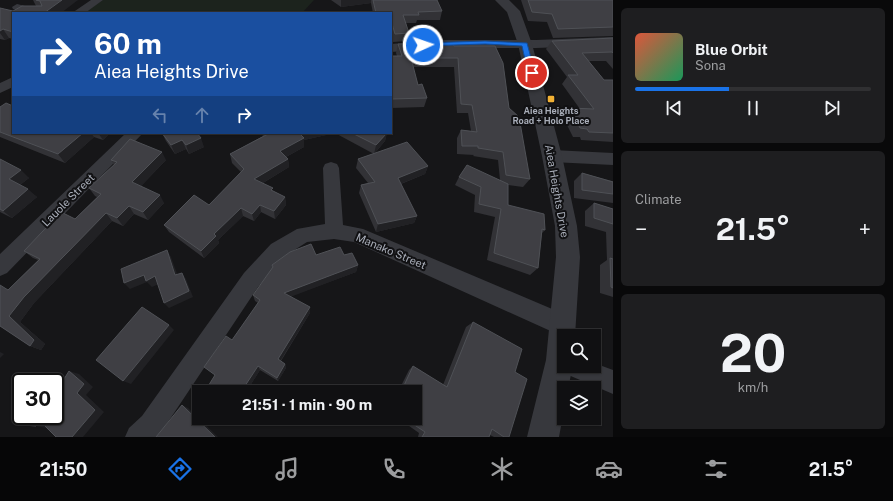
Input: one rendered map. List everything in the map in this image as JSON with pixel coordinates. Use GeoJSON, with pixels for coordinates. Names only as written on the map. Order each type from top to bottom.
{"type":"FeatureCollection","features":[{"type":"Feature","properties":{"kind":"street"},"geometry":{"type":"LineString","coordinates":[[79,12],[98,0]]}},
{"type":"Feature","properties":{"kind":"street","name":"Aiea Heights Drive"},"geometry":{"type":"LineString","coordinates":[[501,0],[513,11],[525,44],[552,156],[566,226],[568,257],[563,329]]}},
{"type":"Feature","properties":{"kind":"street"},"geometry":{"type":"LineString","coordinates":[[17,7],[37,12]]}},
{"type":"Feature","properties":{"kind":"street"},"geometry":{"type":"LineString","coordinates":[[392,48],[438,44],[525,44],[613,41]]}},
{"type":"Feature","properties":{"kind":"street"},"geometry":{"type":"LineString","coordinates":[[0,89],[12,82]]}},
{"type":"Feature","properties":{"kind":"street","name":"Lauole Street"},"geometry":{"type":"LineString","coordinates":[[0,267],[135,134]]}},
{"type":"Feature","properties":{"kind":"street"},"geometry":{"type":"LineString","coordinates":[[552,156],[613,159]]}},
{"type":"Feature","properties":{"kind":"street"},"geometry":{"type":"LineString","coordinates":[[330,168],[334,231]]}},
{"type":"Feature","properties":{"kind":"street","name":"Manako Street"},"geometry":{"type":"LineString","coordinates":[[138,437],[151,425],[251,280],[278,250],[304,235],[334,231],[356,235],[563,324]]}},
{"type":"Feature","properties":{"kind":"street","name":"Aiea Heights Drive"},"geometry":{"type":"LineString","coordinates":[[543,437],[563,373]]}},
{"type":"Feature","properties":{"kind":"street"},"geometry":{"type":"LineString","coordinates":[[591,373],[613,382]]}},
{"type":"Feature","properties":{"kind":"shaded area"},"geometry":{"type":"Polygon","coordinates":[[[103,0],[314,0],[303,12],[84,12],[103,0]]]}},
{"type":"Feature","properties":{"kind":"building"},"geometry":{"type":"Polygon","coordinates":[[[36,0],[62,0],[45,12],[12,12],[12,32],[3,29],[0,31],[0,8],[13,11],[22,6],[42,6],[40,1],[36,0]]]}},
{"type":"Feature","properties":{"kind":"building"},"geometry":{"type":"Polygon","coordinates":[[[373,0],[437,0],[442,11],[418,12],[419,15],[403,15],[409,33],[395,34],[392,24],[392,12],[376,12],[373,0]]]}},
{"type":"Feature","properties":{"kind":"building"},"geometry":{"type":"Polygon","coordinates":[[[528,0],[613,0],[613,27],[558,29],[552,14],[532,12],[528,0]]]}},
{"type":"Feature","properties":{"kind":"building"},"geometry":{"type":"Polygon","coordinates":[[[613,38],[613,53],[582,53],[604,80],[613,80],[613,133],[589,132],[587,129],[580,128],[570,108],[594,109],[568,75],[578,75],[552,41],[613,38]]]}},
{"type":"Feature","properties":{"kind":"building"},"geometry":{"type":"Polygon","coordinates":[[[398,44],[495,46],[503,63],[509,108],[519,117],[530,179],[506,175],[503,152],[478,148],[478,146],[462,146],[461,130],[477,132],[472,105],[461,104],[458,58],[411,58],[418,85],[422,84],[427,98],[392,99],[392,56],[402,56],[398,44]]]}},
{"type":"Feature","properties":{"kind":"building"},"geometry":{"type":"Polygon","coordinates":[[[6,103],[12,106],[12,134],[82,134],[58,154],[0,132],[0,107],[6,103]]]}},
{"type":"Feature","properties":{"kind":"building"},"geometry":{"type":"Polygon","coordinates":[[[163,134],[198,134],[201,138],[186,145],[182,140],[171,145],[163,134]]]}},
{"type":"Feature","properties":{"kind":"building"},"geometry":{"type":"Polygon","coordinates":[[[268,134],[300,134],[304,138],[280,151],[288,159],[254,179],[273,188],[271,190],[285,197],[274,211],[260,205],[252,214],[241,208],[214,234],[216,236],[201,251],[164,225],[194,195],[209,205],[244,169],[230,154],[268,134]]]}},
{"type":"Feature","properties":{"kind":"building"},"geometry":{"type":"Polygon","coordinates":[[[354,134],[386,134],[376,145],[354,134]]]}},
{"type":"Feature","properties":{"kind":"building"},"geometry":{"type":"Polygon","coordinates":[[[130,139],[162,152],[132,182],[160,195],[143,212],[129,206],[117,218],[106,213],[24,297],[9,316],[34,340],[30,346],[0,326],[0,285],[8,290],[40,259],[24,251],[61,212],[75,219],[101,194],[89,188],[117,162],[111,160],[130,139]]]}},
{"type":"Feature","properties":{"kind":"building"},"geometry":{"type":"Polygon","coordinates":[[[407,142],[428,166],[398,178],[417,216],[378,224],[361,185],[375,182],[358,159],[407,142]]]}},
{"type":"Feature","properties":{"kind":"building"},"geometry":{"type":"Polygon","coordinates":[[[0,159],[21,170],[9,179],[28,189],[3,211],[0,209],[0,159]]]}},
{"type":"Feature","properties":{"kind":"building"},"geometry":{"type":"Polygon","coordinates":[[[467,165],[508,184],[508,205],[544,214],[545,230],[542,229],[538,268],[494,253],[501,209],[479,204],[481,187],[459,177],[467,165]]]}},
{"type":"Feature","properties":{"kind":"building"},"geometry":{"type":"Polygon","coordinates":[[[582,173],[613,182],[613,194],[582,190],[582,173]]]}},
{"type":"Feature","properties":{"kind":"building"},"geometry":{"type":"Polygon","coordinates":[[[594,203],[613,209],[613,224],[594,218],[594,203]]]}},
{"type":"Feature","properties":{"kind":"building"},"geometry":{"type":"Polygon","coordinates":[[[311,244],[316,255],[340,247],[344,255],[352,253],[358,265],[284,293],[310,307],[278,359],[285,364],[277,378],[258,366],[246,385],[209,385],[215,375],[204,367],[226,336],[232,340],[260,300],[253,295],[273,267],[272,265],[290,252],[311,244]]]}},
{"type":"Feature","properties":{"kind":"building"},"geometry":{"type":"Polygon","coordinates":[[[167,250],[175,275],[182,273],[189,291],[164,303],[155,276],[146,281],[144,275],[124,283],[121,269],[167,250]]]}},
{"type":"Feature","properties":{"kind":"building"},"geometry":{"type":"Polygon","coordinates":[[[610,258],[613,259],[613,288],[611,287],[610,258]]]}},
{"type":"Feature","properties":{"kind":"building"},"geometry":{"type":"Polygon","coordinates":[[[142,307],[169,325],[123,381],[96,360],[142,307]]]}},
{"type":"Feature","properties":{"kind":"building"},"geometry":{"type":"Polygon","coordinates":[[[473,322],[522,349],[515,372],[527,379],[509,437],[504,437],[492,429],[489,437],[422,437],[425,432],[414,425],[422,425],[422,385],[404,385],[413,366],[447,387],[473,322]]]}},
{"type":"Feature","properties":{"kind":"building"},"geometry":{"type":"Polygon","coordinates":[[[69,371],[84,384],[77,393],[95,410],[72,437],[56,437],[44,425],[64,425],[64,379],[69,371]]]}},
{"type":"Feature","properties":{"kind":"building"},"geometry":{"type":"Polygon","coordinates":[[[182,405],[192,415],[192,425],[203,425],[215,437],[156,437],[182,405]]]}},
{"type":"Feature","properties":{"kind":"place","name":"Aiea Heights Road + Holo Place"},"geometry":{"type":"Point","coordinates":[551,99]}},
{"type":"Feature","properties":{"kind":"route"},"geometry":{"type":"LineString","coordinates":[[423,45],[485,43],[525,44],[532,73]]}}]}
